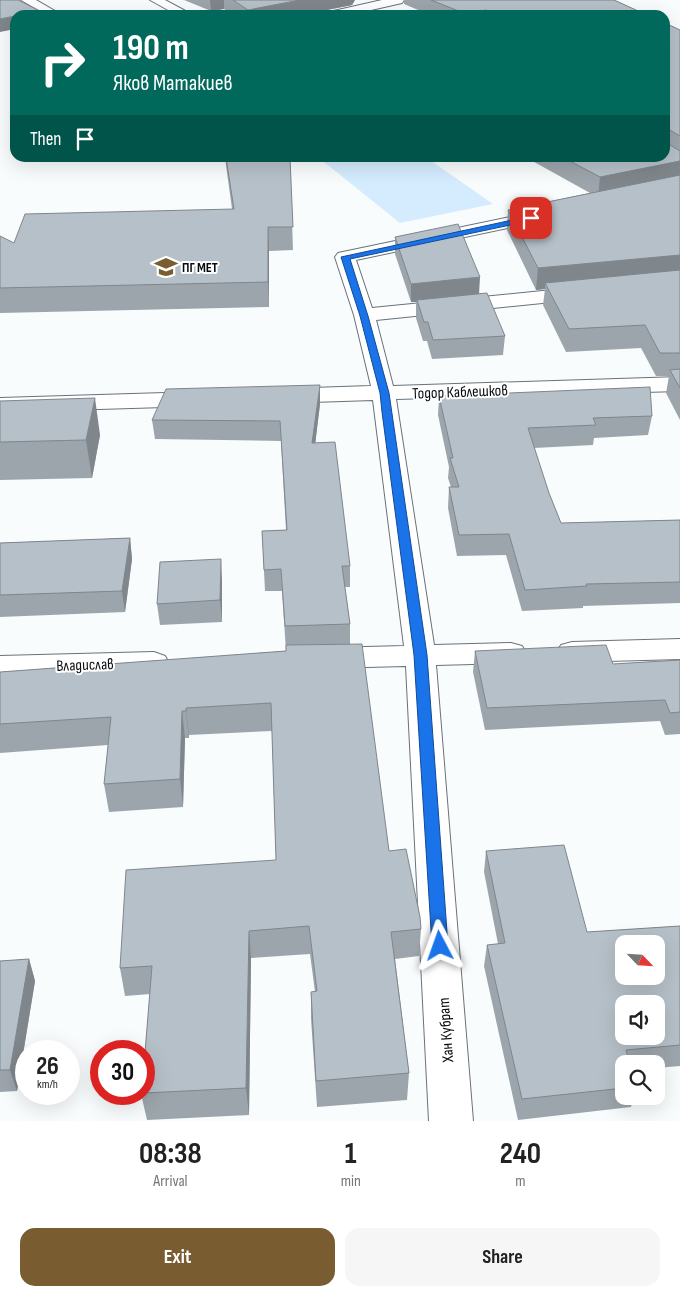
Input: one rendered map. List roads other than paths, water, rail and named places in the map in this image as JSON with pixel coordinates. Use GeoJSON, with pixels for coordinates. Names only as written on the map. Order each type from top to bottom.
{"type":"FeatureCollection","features":[{"type":"Feature","properties":{"kind":"street"},"geometry":{"type":"LineString","coordinates":[[27,0],[46,10]]}},
{"type":"Feature","properties":{"kind":"street"},"geometry":{"type":"LineString","coordinates":[[156,0],[177,10]]}},
{"type":"Feature","properties":{"kind":"street"},"geometry":{"type":"LineString","coordinates":[[353,10],[392,0]]}},
{"type":"Feature","properties":{"kind":"street"},"geometry":{"type":"LineString","coordinates":[[374,10],[392,0]]}},
{"type":"Feature","properties":{"kind":"street","name":"Хан Кубрат"},"geometry":{"type":"LineString","coordinates":[[451,1121],[420,655],[384,393],[364,316],[345,257],[565,211]]}},
{"type":"Feature","properties":{"kind":"street"},"geometry":{"type":"LineString","coordinates":[[364,316],[601,291]]}},
{"type":"Feature","properties":{"kind":"street","name":"Тодор Каблешков"},"geometry":{"type":"LineString","coordinates":[[256,397],[680,384]]}},
{"type":"Feature","properties":{"kind":"street"},"geometry":{"type":"LineString","coordinates":[[0,405],[217,398]]}},
{"type":"Feature","properties":{"kind":"street"},"geometry":{"type":"LineString","coordinates":[[303,658],[680,649]]}},
{"type":"Feature","properties":{"kind":"street","name":"Владислав"},"geometry":{"type":"LineString","coordinates":[[0,667],[186,662]]}},
{"type":"Feature","properties":{"kind":"place","name":"ПГ МЕТ"},"geometry":{"type":"Point","coordinates":[166,267]}}]}
